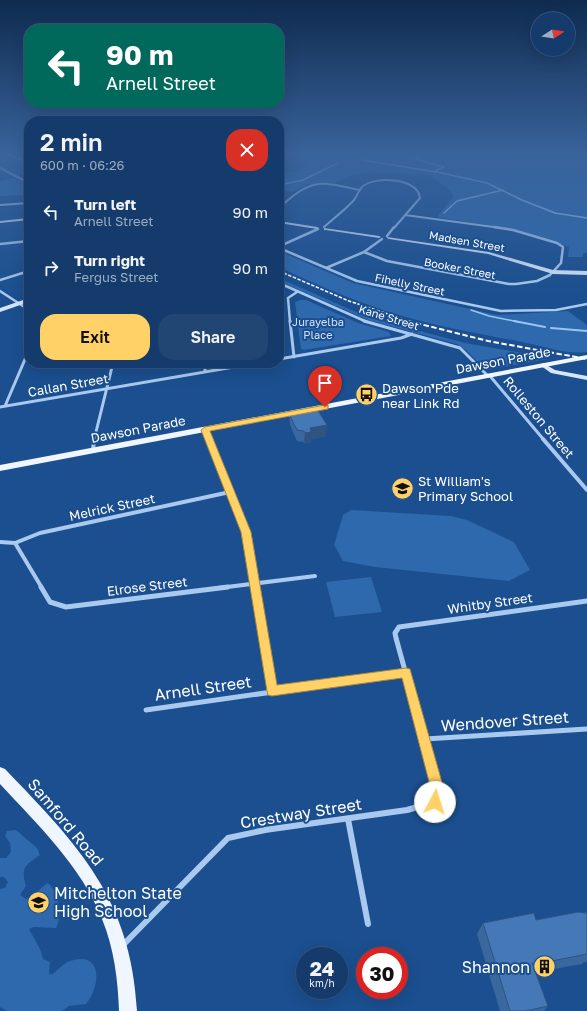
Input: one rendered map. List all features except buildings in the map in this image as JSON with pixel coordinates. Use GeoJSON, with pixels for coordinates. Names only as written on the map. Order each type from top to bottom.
{"type":"FeatureCollection","features":[{"type":"Feature","properties":{"kind":"main road","name":"Dawson Parade"},"geometry":{"type":"LineString","coordinates":[[0,468],[543,365],[587,358]]}},
{"type":"Feature","properties":{"kind":"main road","name":"Samford Road"},"geometry":{"type":"LineString","coordinates":[[0,774],[50,829],[86,873],[104,903],[120,948],[126,978],[128,1011]]}},
{"type":"Feature","properties":{"kind":"street"},"geometry":{"type":"LineString","coordinates":[[284,204],[287,201]]}},
{"type":"Feature","properties":{"kind":"street"},"geometry":{"type":"LineString","coordinates":[[325,228],[352,201]]}},
{"type":"Feature","properties":{"kind":"street"},"geometry":{"type":"LineString","coordinates":[[388,237],[417,201]]}},
{"type":"Feature","properties":{"kind":"street"},"geometry":{"type":"LineString","coordinates":[[0,205],[24,203]]}},
{"type":"Feature","properties":{"kind":"street"},"geometry":{"type":"LineString","coordinates":[[405,215],[513,230],[560,244],[563,247],[561,263],[553,272]]}},
{"type":"Feature","properties":{"kind":"street"},"geometry":{"type":"LineString","coordinates":[[0,222],[24,220]]}},
{"type":"Feature","properties":{"kind":"street"},"geometry":{"type":"LineString","coordinates":[[284,223],[381,238]]}},
{"type":"Feature","properties":{"kind":"street","name":"Fihelly Street"},"geometry":{"type":"LineString","coordinates":[[284,244],[318,228]]}},
{"type":"Feature","properties":{"kind":"street","name":"Madsen Street"},"geometry":{"type":"LineString","coordinates":[[381,238],[388,237],[489,253],[553,272],[587,273]]}},
{"type":"Feature","properties":{"kind":"street"},"geometry":{"type":"LineString","coordinates":[[325,268],[364,252],[381,238]]}},
{"type":"Feature","properties":{"kind":"street"},"geometry":{"type":"LineString","coordinates":[[0,244],[24,242]]}},
{"type":"Feature","properties":{"kind":"street","name":"Fihelly Street"},"geometry":{"type":"LineString","coordinates":[[284,250],[360,282],[501,310],[556,310],[587,304]]}},
{"type":"Feature","properties":{"kind":"street","name":"Booker Street"},"geometry":{"type":"LineString","coordinates":[[364,252],[387,261],[501,284],[525,284],[543,278],[553,272]]}},
{"type":"Feature","properties":{"kind":"street"},"geometry":{"type":"LineString","coordinates":[[0,280],[24,273]]}},
{"type":"Feature","properties":{"kind":"street","name":"Kane Street"},"geometry":{"type":"LineString","coordinates":[[284,286],[364,321],[460,348],[489,376]]}},
{"type":"Feature","properties":{"kind":"street"},"geometry":{"type":"LineString","coordinates":[[0,291],[24,306]]}},
{"type":"Feature","properties":{"kind":"street"},"geometry":{"type":"LineString","coordinates":[[294,357],[288,298],[297,292]]}},
{"type":"Feature","properties":{"kind":"street"},"geometry":{"type":"LineString","coordinates":[[0,310],[24,302]]}},
{"type":"Feature","properties":{"kind":"street"},"geometry":{"type":"LineString","coordinates":[[284,358],[401,338],[412,334]]}},
{"type":"Feature","properties":{"kind":"street"},"geometry":{"type":"LineString","coordinates":[[5,406],[24,362]]}},
{"type":"Feature","properties":{"kind":"street"},"geometry":{"type":"LineString","coordinates":[[543,365],[553,372],[587,378]]}},
{"type":"Feature","properties":{"kind":"street"},"geometry":{"type":"LineString","coordinates":[[94,450],[94,434],[112,368]]}},
{"type":"Feature","properties":{"kind":"street"},"geometry":{"type":"LineString","coordinates":[[204,368],[204,372]]}},
{"type":"Feature","properties":{"kind":"street","name":"Callan Street"},"geometry":{"type":"LineString","coordinates":[[0,407],[228,368]]}},
{"type":"Feature","properties":{"kind":"street","name":"Rolleston Street"},"geometry":{"type":"LineString","coordinates":[[489,376],[587,490]]}},
{"type":"Feature","properties":{"kind":"street"},"geometry":{"type":"LineString","coordinates":[[205,430],[246,532],[272,691]]}},
{"type":"Feature","properties":{"kind":"street","name":"Melrick Street"},"geometry":{"type":"LineString","coordinates":[[0,542],[16,542],[40,533],[230,492]]}},
{"type":"Feature","properties":{"kind":"street","name":"Elrose Street"},"geometry":{"type":"LineString","coordinates":[[16,542],[50,602],[66,607],[315,576]]}},
{"type":"Feature","properties":{"kind":"street","name":"Whitby Street"},"geometry":{"type":"LineString","coordinates":[[406,673],[396,638],[397,629],[403,626],[587,601]]}},
{"type":"Feature","properties":{"kind":"street"},"geometry":{"type":"LineString","coordinates":[[406,673],[425,739]]}},
{"type":"Feature","properties":{"kind":"street","name":"Arnell Street"},"geometry":{"type":"LineString","coordinates":[[146,710],[406,673]]}},
{"type":"Feature","properties":{"kind":"street","name":"Wendover Street"},"geometry":{"type":"LineString","coordinates":[[425,739],[587,729]]}},
{"type":"Feature","properties":{"kind":"street","name":"Crestway Street"},"geometry":{"type":"LineString","coordinates":[[120,948],[228,838],[251,832],[348,819],[423,806],[435,802],[439,793],[425,739]]}},
{"type":"Feature","properties":{"kind":"street"},"geometry":{"type":"LineString","coordinates":[[348,819],[368,924]]}},
{"type":"Feature","properties":{"kind":"green space"},"geometry":{"type":"Polygon","coordinates":[[[450,201],[587,201],[587,253],[583,253],[583,257],[568,257],[569,247],[518,230],[437,217],[450,201]]]}},
{"type":"Feature","properties":{"kind":"green space"},"geometry":{"type":"Polygon","coordinates":[[[284,253],[353,283],[497,315],[568,311],[587,325],[587,352],[580,353],[555,350],[434,324],[383,310],[330,290],[284,269],[284,253]]]}},
{"type":"Feature","properties":{"kind":"green space"},"geometry":{"type":"Polygon","coordinates":[[[284,280],[367,317],[465,343],[523,353],[523,356],[547,359],[486,370],[466,350],[457,344],[368,320],[284,283],[284,280]]]}},
{"type":"Feature","properties":{"kind":"green space","name":"Jurayelba Place"},"geometry":{"type":"Polygon","coordinates":[[[306,300],[358,323],[389,332],[391,336],[304,350],[301,349],[295,302],[306,300]]]}},
{"type":"Feature","properties":{"kind":"green space"},"geometry":{"type":"Polygon","coordinates":[[[351,510],[451,516],[467,520],[514,542],[530,570],[509,581],[375,567],[343,561],[334,545],[343,515],[351,510]]]}},
{"type":"Feature","properties":{"kind":"green space"},"geometry":{"type":"Polygon","coordinates":[[[371,577],[382,612],[335,617],[326,582],[371,577]]]}},
{"type":"Feature","properties":{"kind":"green space","name":"Mitchelton State High School"},"geometry":{"type":"Polygon","coordinates":[[[16,830],[37,848],[40,855],[31,861],[24,870],[24,880],[26,886],[20,895],[26,899],[48,883],[55,892],[59,904],[59,917],[56,928],[34,927],[29,929],[39,947],[43,959],[50,962],[50,975],[70,961],[81,959],[89,961],[94,965],[96,980],[91,997],[86,1004],[69,1006],[62,1011],[7,1011],[0,1007],[0,889],[5,888],[8,882],[4,877],[0,877],[0,858],[6,858],[11,852],[10,843],[5,836],[7,831],[16,830]]]}},
{"type":"Feature","properties":{"kind":"waterway"},"geometry":{"type":"LineString","coordinates":[[444,213],[457,201]]}},
{"type":"Feature","properties":{"kind":"waterway"},"geometry":{"type":"LineString","coordinates":[[525,201],[555,213],[587,218]]}},
{"type":"Feature","properties":{"kind":"waterway"},"geometry":{"type":"LineString","coordinates":[[471,310],[489,316],[514,321]]}},
{"type":"Feature","properties":{"kind":"waterway"},"geometry":{"type":"LineString","coordinates":[[514,321],[545,327]]}},
{"type":"Feature","properties":{"kind":"waterway"},"geometry":{"type":"LineString","coordinates":[[514,321],[519,322]]}},
{"type":"Feature","properties":{"kind":"waterway"},"geometry":{"type":"LineString","coordinates":[[551,328],[587,331]]}},
{"type":"Feature","properties":{"kind":"railway"},"geometry":{"type":"LineString","coordinates":[[284,273],[349,301],[412,322]]}},
{"type":"Feature","properties":{"kind":"railway"},"geometry":{"type":"LineString","coordinates":[[408,321],[412,322]]}},
{"type":"Feature","properties":{"kind":"railway"},"geometry":{"type":"LineString","coordinates":[[412,322],[488,341],[587,359]]}},
{"type":"Feature","properties":{"kind":"place","name":"Dawson Pde near Link Rd"},"geometry":{"type":"Point","coordinates":[367,395]}},
{"type":"Feature","properties":{"kind":"place","name":"St William's Primary School"},"geometry":{"type":"Point","coordinates":[403,488]}},
{"type":"Feature","properties":{"kind":"place","name":"Mitchelton State High School"},"geometry":{"type":"Point","coordinates":[39,902]}},
{"type":"Feature","properties":{"kind":"place","name":"Shannon"},"geometry":{"type":"Point","coordinates":[545,967]}},
{"type":"Feature","properties":{"kind":"route"},"geometry":{"type":"LineString","coordinates":[[325,407],[205,430],[246,532],[272,691],[406,673],[439,793],[435,802]]}}]}
